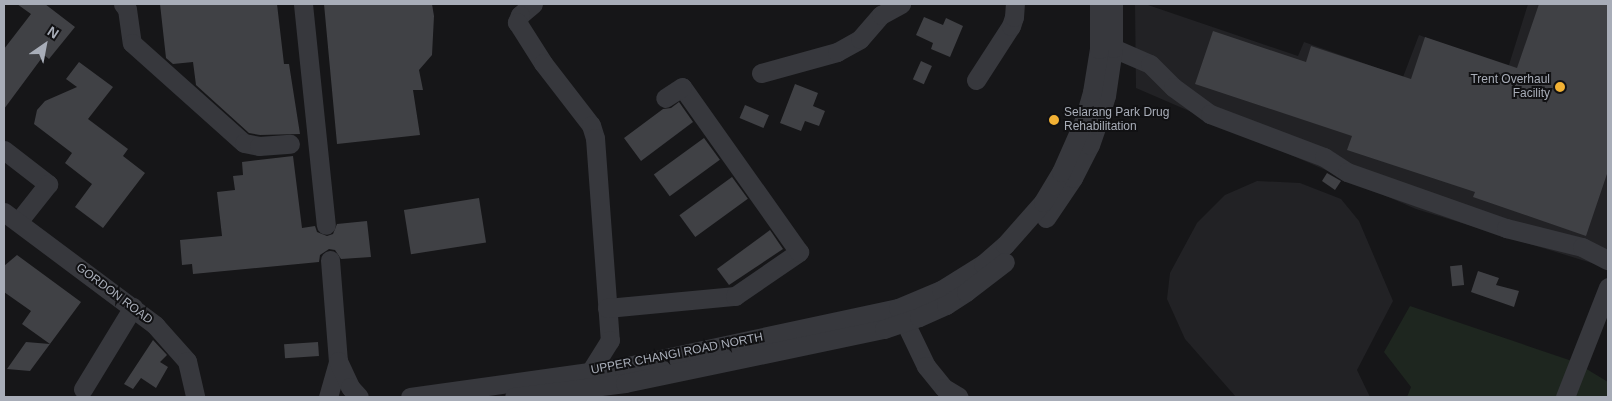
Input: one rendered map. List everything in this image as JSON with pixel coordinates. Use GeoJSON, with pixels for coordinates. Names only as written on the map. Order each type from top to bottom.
{"type":"FeatureCollection","features":[{"type":"Feature","properties":{"kind":"street"},"geometry":{"type":"LineString","coordinates":[[123,4],[127,10],[132,43],[244,143],[259,146],[290,144]]}},
{"type":"Feature","properties":{"kind":"street"},"geometry":{"type":"LineString","coordinates":[[303,4],[326,225]]}},
{"type":"Feature","properties":{"kind":"street"},"geometry":{"type":"LineString","coordinates":[[533,4],[520,15],[517,22],[533,48],[591,125],[595,138],[610,340],[628,378]]}},
{"type":"Feature","properties":{"kind":"street"},"geometry":{"type":"LineString","coordinates":[[761,72],[837,52],[860,39],[880,9],[901,4]]}},
{"type":"Feature","properties":{"kind":"street"},"geometry":{"type":"LineString","coordinates":[[976,80],[1011,26],[1015,4]]}},
{"type":"Feature","properties":{"kind":"street"},"geometry":{"type":"LineString","coordinates":[[959,397],[934,378],[926,366],[902,316],[983,264],[1005,245],[1043,202],[1060,172],[1084,120],[1099,49],[1099,4]]}},
{"type":"Feature","properties":{"kind":"street","name":"UPPER CHANGI ROAD NORTH"},"geometry":{"type":"LineString","coordinates":[[514,397],[628,378],[902,316],[928,313],[966,292],[993,272],[1036,230],[1057,204],[1090,145],[1106,96],[1113,48],[1113,4]]}},
{"type":"Feature","properties":{"kind":"street"},"geometry":{"type":"LineString","coordinates":[[1113,48],[1150,64],[1173,87],[1210,114],[1324,157],[1347,172],[1506,228],[1582,247],[1608,260]]}},
{"type":"Feature","properties":{"kind":"street"},"geometry":{"type":"LineString","coordinates":[[607,308],[735,296],[799,252],[682,86],[665,98]]}},
{"type":"Feature","properties":{"kind":"street"},"geometry":{"type":"LineString","coordinates":[[4,150],[48,184],[11,217]]}},
{"type":"Feature","properties":{"kind":"street","name":"GORDON ROAD"},"geometry":{"type":"LineString","coordinates":[[11,217],[155,325],[187,361],[195,397]]}},
{"type":"Feature","properties":{"kind":"street"},"geometry":{"type":"LineString","coordinates":[[328,397],[338,361],[330,260]]}},
{"type":"Feature","properties":{"kind":"street"},"geometry":{"type":"LineString","coordinates":[[1565,397],[1608,287]]}},
{"type":"Feature","properties":{"kind":"street"},"geometry":{"type":"LineString","coordinates":[[83,389],[133,307]]}},
{"type":"Feature","properties":{"kind":"street"},"geometry":{"type":"LineString","coordinates":[[590,372],[610,340]]}},
{"type":"Feature","properties":{"kind":"street"},"geometry":{"type":"LineString","coordinates":[[338,361],[350,387],[359,397]]}},
{"type":"Feature","properties":{"kind":"street","name":"UPPER CHANGI ROAD NORTH"},"geometry":{"type":"LineString","coordinates":[[410,397],[590,372],[628,378]]}},
{"type":"Feature","properties":{"kind":"shaded area"},"geometry":{"type":"Polygon","coordinates":[[[1135,4],[1145,4],[1298,56],[1304,42],[1403,77],[1419,35],[1508,68],[1528,4],[1608,4],[1608,268],[1416,209],[1136,88],[1135,4]]]}},
{"type":"Feature","properties":{"kind":"shaded area"},"geometry":{"type":"Polygon","coordinates":[[[1257,181],[1300,183],[1341,199],[1359,221],[1393,301],[1357,370],[1370,397],[1236,397],[1185,339],[1167,299],[1170,273],[1197,223],[1225,195],[1257,181]]]}},
{"type":"Feature","properties":{"kind":"shaded area"},"geometry":{"type":"Polygon","coordinates":[[[1410,306],[1575,362],[1608,382],[1608,397],[1407,397],[1411,387],[1384,352],[1410,306]]]}},
{"type":"Feature","properties":{"kind":"building"},"geometry":{"type":"Polygon","coordinates":[[[17,4],[45,4],[75,27],[49,59],[44,55],[4,109],[4,49],[31,14],[17,4]]]}},
{"type":"Feature","properties":{"kind":"building"},"geometry":{"type":"Polygon","coordinates":[[[160,4],[277,4],[284,64],[289,64],[300,134],[260,135],[249,133],[196,85],[193,62],[173,64],[166,58],[160,4]]]}},
{"type":"Feature","properties":{"kind":"building"},"geometry":{"type":"Polygon","coordinates":[[[324,4],[432,4],[434,16],[432,55],[419,70],[423,90],[413,90],[420,135],[337,144],[324,4]]]}},
{"type":"Feature","properties":{"kind":"building"},"geometry":{"type":"Polygon","coordinates":[[[1539,4],[1608,4],[1608,171],[1586,236],[1473,197],[1475,192],[1347,150],[1352,136],[1195,84],[1213,31],[1306,62],[1311,46],[1411,79],[1425,37],[1517,68],[1539,4]]]}},
{"type":"Feature","properties":{"kind":"building"},"geometry":{"type":"Polygon","coordinates":[[[924,17],[943,25],[946,18],[963,26],[950,57],[931,49],[933,43],[916,35],[924,17]]]}},
{"type":"Feature","properties":{"kind":"building"},"geometry":{"type":"Polygon","coordinates":[[[921,61],[932,66],[924,84],[913,79],[921,61]]]}},
{"type":"Feature","properties":{"kind":"building"},"geometry":{"type":"Polygon","coordinates":[[[79,62],[113,87],[88,119],[128,149],[123,156],[145,173],[103,228],[75,207],[92,184],[65,163],[72,153],[34,124],[37,110],[45,101],[77,87],[66,79],[79,62]]]}},
{"type":"Feature","properties":{"kind":"building"},"geometry":{"type":"Polygon","coordinates":[[[795,84],[818,93],[813,106],[825,111],[819,126],[805,121],[801,131],[780,123],[795,84]]]}},
{"type":"Feature","properties":{"kind":"building"},"geometry":{"type":"Polygon","coordinates":[[[679,102],[693,122],[641,161],[624,138],[663,109],[671,108],[679,102]]]}},
{"type":"Feature","properties":{"kind":"building"},"geometry":{"type":"Polygon","coordinates":[[[745,105],[769,115],[763,128],[740,118],[745,105]]]}},
{"type":"Feature","properties":{"kind":"building"},"geometry":{"type":"Polygon","coordinates":[[[704,138],[720,160],[670,196],[654,174],[704,138]]]}},
{"type":"Feature","properties":{"kind":"building"},"geometry":{"type":"Polygon","coordinates":[[[293,156],[302,228],[315,226],[317,232],[327,236],[333,234],[337,224],[367,221],[371,257],[341,259],[335,250],[329,249],[320,255],[319,262],[193,274],[192,264],[182,265],[180,240],[222,236],[217,192],[235,190],[233,176],[243,175],[242,162],[293,156]]]}},
{"type":"Feature","properties":{"kind":"building"},"geometry":{"type":"Polygon","coordinates":[[[1327,173],[1341,181],[1335,190],[1322,181],[1327,173]]]}},
{"type":"Feature","properties":{"kind":"building"},"geometry":{"type":"Polygon","coordinates":[[[732,177],[748,199],[695,237],[679,215],[732,177]]]}},
{"type":"Feature","properties":{"kind":"building"},"geometry":{"type":"Polygon","coordinates":[[[479,198],[486,242],[411,254],[404,210],[479,198]]]}},
{"type":"Feature","properties":{"kind":"building"},"geometry":{"type":"Polygon","coordinates":[[[770,230],[783,249],[729,285],[717,269],[770,230]]]}},
{"type":"Feature","properties":{"kind":"building"},"geometry":{"type":"Polygon","coordinates":[[[17,255],[81,302],[50,344],[22,324],[31,311],[4,292],[4,266],[17,255]]]}},
{"type":"Feature","properties":{"kind":"building"},"geometry":{"type":"Polygon","coordinates":[[[1462,265],[1464,285],[1452,286],[1450,266],[1462,265]]]}},
{"type":"Feature","properties":{"kind":"building"},"geometry":{"type":"Polygon","coordinates":[[[1478,271],[1499,278],[1496,285],[1519,291],[1514,307],[1471,292],[1478,271]]]}},
{"type":"Feature","properties":{"kind":"building"},"geometry":{"type":"Polygon","coordinates":[[[153,340],[167,355],[160,362],[168,367],[156,388],[141,378],[133,389],[124,384],[153,340]]]}},
{"type":"Feature","properties":{"kind":"building"},"geometry":{"type":"Polygon","coordinates":[[[26,342],[50,344],[30,371],[7,369],[26,342]]]}},
{"type":"Feature","properties":{"kind":"building"},"geometry":{"type":"Polygon","coordinates":[[[318,342],[319,356],[285,358],[284,344],[318,342]]]}},
{"type":"Feature","properties":{"kind":"place","name":"Trent Overhaul Facility"},"geometry":{"type":"Point","coordinates":[1560,87]}},
{"type":"Feature","properties":{"kind":"place","name":"Selarang Park Drug Rehabilitation"},"geometry":{"type":"Point","coordinates":[1054,120]}}]}
